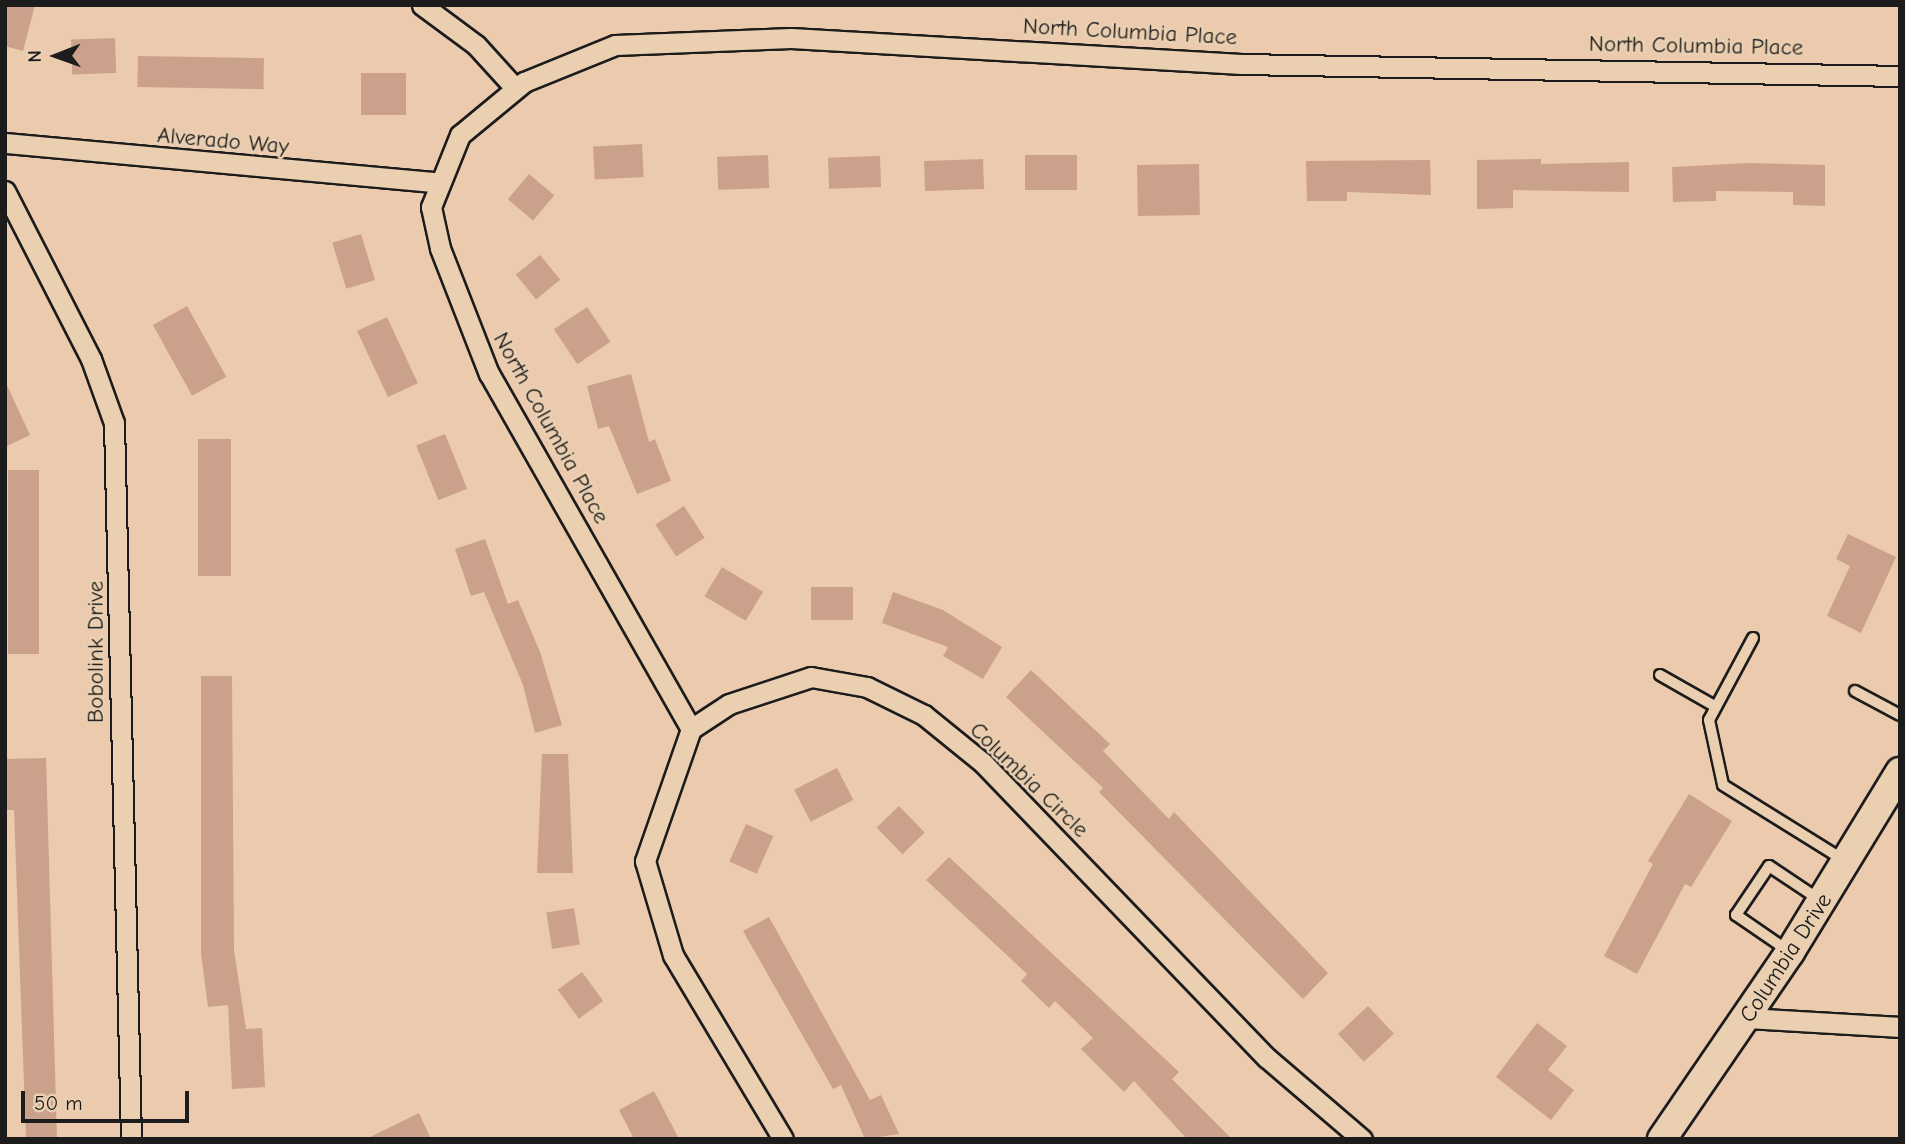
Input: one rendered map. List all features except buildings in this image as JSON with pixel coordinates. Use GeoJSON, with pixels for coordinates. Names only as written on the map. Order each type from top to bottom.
{"type":"FeatureCollection","features":[{"type":"Feature","properties":{"kind":"main road","name":"Columbia Drive"},"geometry":{"type":"LineString","coordinates":[[1662,1139],[1748,1018],[1848,863],[1900,772]]}},
{"type":"Feature","properties":{"kind":"street"},"geometry":{"type":"LineString","coordinates":[[422,5],[476,45],[515,88]]}},
{"type":"Feature","properties":{"kind":"street","name":"North Columbia Place"},"geometry":{"type":"LineString","coordinates":[[691,729],[489,374],[440,248],[431,208],[438,182],[460,135],[515,88],[565,61],[615,45],[791,37],[1241,64],[1900,76]]}},
{"type":"Feature","properties":{"kind":"street","name":"Alverado Way"},"geometry":{"type":"LineString","coordinates":[[5,143],[438,182]]}},
{"type":"Feature","properties":{"kind":"street","name":"Bobolink Drive"},"geometry":{"type":"LineString","coordinates":[[5,191],[91,359],[114,423],[131,1139]]}},
{"type":"Feature","properties":{"kind":"street","name":"Columbia Circle"},"geometry":{"type":"LineString","coordinates":[[691,729],[729,704],[811,677],[867,687],[923,715],[983,763],[1267,1058],[1362,1139]]}},
{"type":"Feature","properties":{"kind":"street"},"geometry":{"type":"LineString","coordinates":[[691,729],[645,861],[673,955],[783,1139]]}},
{"type":"Feature","properties":{"kind":"street"},"geometry":{"type":"LineString","coordinates":[[1748,1018],[1900,1027]]}},
{"type":"Feature","properties":{"kind":"lane"},"geometry":{"type":"LineString","coordinates":[[1753,638],[1709,720],[1711,751],[1723,786],[1848,863]]}},
{"type":"Feature","properties":{"kind":"lane"},"geometry":{"type":"LineString","coordinates":[[1660,675],[1716,707]]}},
{"type":"Feature","properties":{"kind":"lane"},"geometry":{"type":"LineString","coordinates":[[1855,691],[1900,715]]}},
{"type":"Feature","properties":{"kind":"lane"},"geometry":{"type":"LineString","coordinates":[[1790,952],[1736,915],[1769,866],[1823,902]]}}]}
